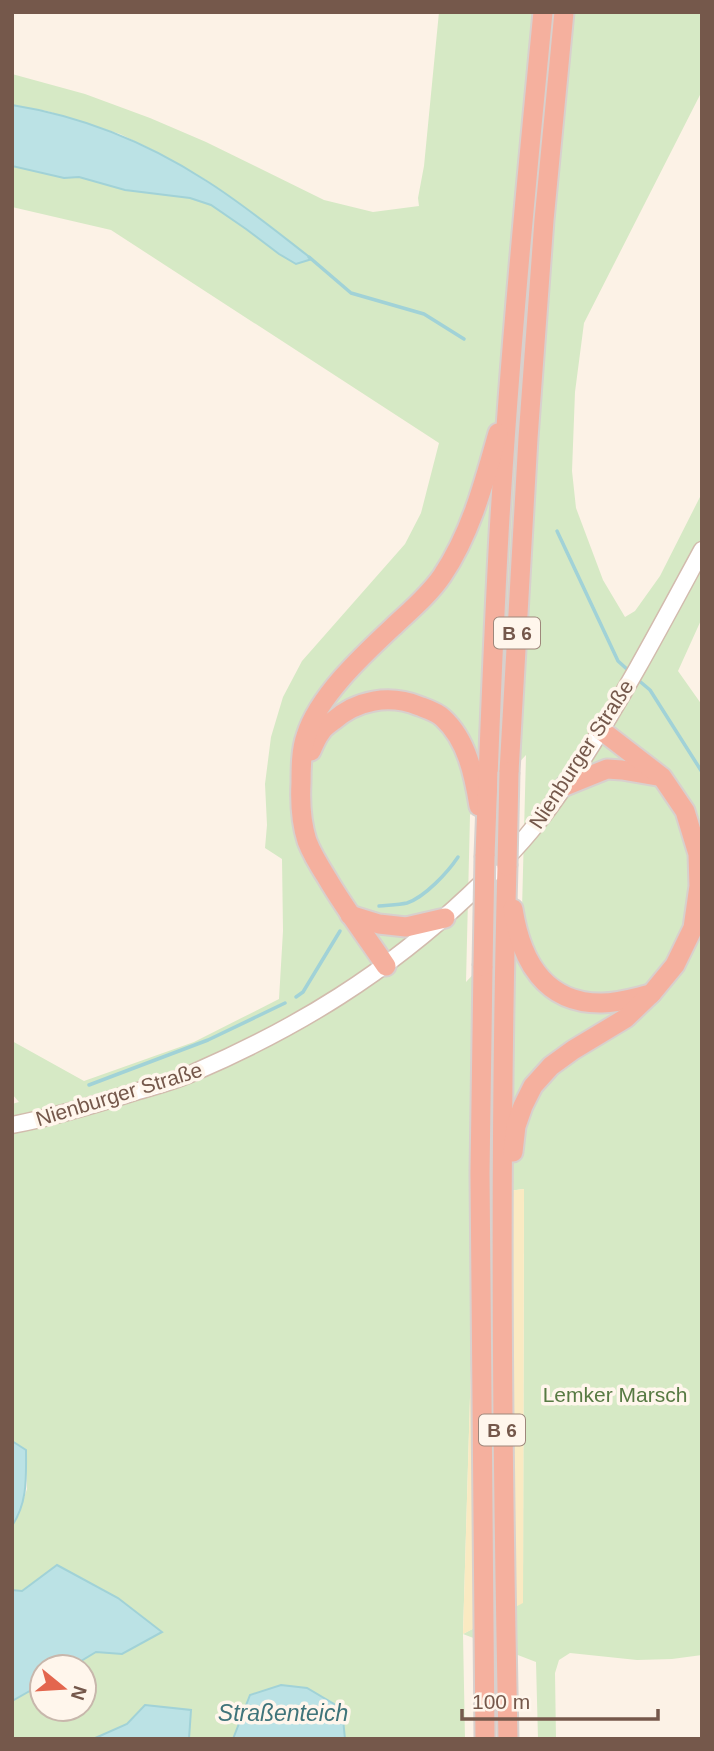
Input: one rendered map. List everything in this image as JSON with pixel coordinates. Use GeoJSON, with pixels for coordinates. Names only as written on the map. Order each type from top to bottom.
{"type":"FeatureCollection","features":[{"type":"Feature","properties":{"kind":"highway","name":"B 6"},"geometry":{"type":"LineString","coordinates":[[485,1739],[480,1173],[485,856],[483,800],[509,392],[543,12]]}},
{"type":"Feature","properties":{"kind":"highway","name":"B 6"},"geometry":{"type":"LineString","coordinates":[[508,1739],[502,1219],[506,1172],[510,935],[507,866],[509,772],[528,438],[544,220],[564,12]]}},
{"type":"Feature","properties":{"kind":"highway"},"geometry":{"type":"LineString","coordinates":[[386,966],[321,868],[307,841],[300,808],[301,770],[306,736],[330,693],[368,650],[423,599],[456,554],[472,520],[509,392]]}},
{"type":"Feature","properties":{"kind":"highway"},"geometry":{"type":"LineString","coordinates":[[301,770],[322,730],[339,716],[357,705],[382,699],[396,700],[413,704],[442,717],[464,748],[483,800]]}},
{"type":"Feature","properties":{"kind":"highway"},"geometry":{"type":"LineString","coordinates":[[506,1172],[516,1126],[533,1086],[551,1066],[626,1018],[652,993],[675,965],[693,928],[699,886],[698,854],[685,811],[662,777],[601,730]]}},
{"type":"Feature","properties":{"kind":"highway"},"geometry":{"type":"LineString","coordinates":[[565,786],[607,769],[662,777]]}},
{"type":"Feature","properties":{"kind":"highway"},"geometry":{"type":"LineString","coordinates":[[351,915],[379,924],[406,926],[445,918]]}},
{"type":"Feature","properties":{"kind":"highway"},"geometry":{"type":"LineString","coordinates":[[510,935],[542,981],[560,995],[582,1002],[602,1003],[652,993]]}},
{"type":"Feature","properties":{"kind":"street","name":"Nienburger Straße"},"geometry":{"type":"LineString","coordinates":[[12,1125],[81,1109],[192,1074],[304,1020],[386,966],[445,918],[504,861],[565,786],[634,674],[702,550]]}},
{"type":"Feature","properties":{"kind":"green space","name":"Lemker Marsch"},"geometry":{"type":"Polygon","coordinates":[[[439,12],[702,12],[702,91],[584,323],[575,392],[572,471],[576,508],[603,580],[625,617],[635,611],[660,576],[702,493],[702,618],[678,671],[702,705],[702,1655],[637,1660],[570,1653],[559,1660],[555,1673],[556,1739],[538,1739],[536,1662],[463,1634],[465,1739],[345,1739],[343,1719],[307,1688],[281,1685],[250,1695],[233,1739],[189,1739],[191,1711],[127,1724],[93,1739],[12,1739],[12,1701],[28,1692],[28,1723],[98,1723],[98,1653],[94,1653],[96,1652],[122,1654],[38,1581],[22,1591],[12,1590],[12,1526],[27,1489],[26,1450],[12,1441],[12,1104],[19,1102],[12,1094],[12,1041],[84,1081],[194,1042],[279,999],[283,931],[282,859],[265,848],[265,784],[271,737],[283,697],[302,661],[405,544],[421,513],[439,443],[111,230],[12,207],[12,166],[64,178],[79,177],[125,190],[190,198],[211,205],[279,254],[312,259],[206,180],[157,152],[120,134],[47,111],[12,105],[12,74],[85,94],[150,118],[206,142],[324,200],[373,212],[419,206],[424,166],[439,12]],[[526,755],[470,815],[466,982],[524,920],[522,910],[526,755]],[[524,1189],[476,1195],[463,1634],[523,1602],[524,1189]]]}},
{"type":"Feature","properties":{"kind":"sand"},"geometry":{"type":"Polygon","coordinates":[[[524,1189],[523,1603],[463,1634],[476,1195],[524,1189]]]}},
{"type":"Feature","properties":{"kind":"water"},"geometry":{"type":"Polygon","coordinates":[[[12,105],[88,124],[160,154],[232,198],[312,259],[296,264],[211,205],[190,198],[125,190],[79,177],[64,178],[12,166],[12,105]]]}},
{"type":"Feature","properties":{"kind":"water"},"geometry":{"type":"Polygon","coordinates":[[[12,1441],[26,1450],[26,1470],[21,1508],[12,1526],[12,1441]]]}},
{"type":"Feature","properties":{"kind":"water"},"geometry":{"type":"Polygon","coordinates":[[[57,1565],[118,1598],[162,1632],[122,1654],[28,1653],[28,1692],[12,1701],[12,1590],[22,1591],[57,1565]]]}},
{"type":"Feature","properties":{"kind":"water","name":"Straßenteich"},"geometry":{"type":"Polygon","coordinates":[[[281,1685],[307,1688],[334,1704],[343,1719],[345,1739],[233,1739],[250,1695],[281,1685]]]}},
{"type":"Feature","properties":{"kind":"water"},"geometry":{"type":"Polygon","coordinates":[[[145,1705],[191,1710],[189,1739],[93,1739],[127,1724],[145,1705]]]}},
{"type":"Feature","properties":{"kind":"waterway"},"geometry":{"type":"LineString","coordinates":[[309,257],[351,293],[424,314],[464,339]]}},
{"type":"Feature","properties":{"kind":"waterway"},"geometry":{"type":"LineString","coordinates":[[557,531],[618,661],[629,671]]}},
{"type":"Feature","properties":{"kind":"waterway"},"geometry":{"type":"LineString","coordinates":[[637,679],[650,690],[702,772]]}},
{"type":"Feature","properties":{"kind":"waterway"},"geometry":{"type":"LineString","coordinates":[[379,906],[404,904],[414,900],[436,883],[458,857]]}},
{"type":"Feature","properties":{"kind":"waterway"},"geometry":{"type":"LineString","coordinates":[[296,997],[303,992],[340,931]]}},
{"type":"Feature","properties":{"kind":"waterway"},"geometry":{"type":"LineString","coordinates":[[89,1085],[208,1040],[285,1003]]}}]}
